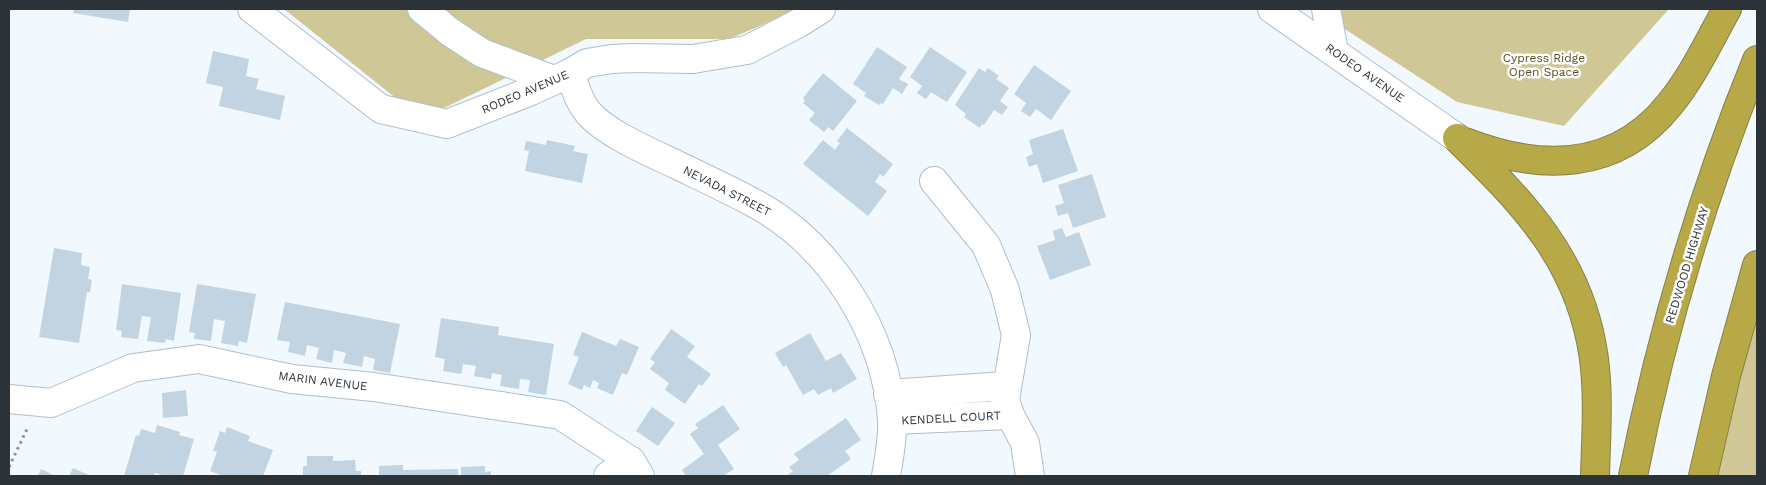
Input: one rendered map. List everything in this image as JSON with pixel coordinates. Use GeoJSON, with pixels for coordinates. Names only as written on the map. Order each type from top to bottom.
{"type":"FeatureCollection","features":[{"type":"Feature","properties":{"kind":"highway"},"geometry":{"type":"LineString","coordinates":[[1457,138],[1504,155],[1544,161],[1582,159],[1617,148],[1645,130],[1670,105],[1686,82],[1727,9]]}},
{"type":"Feature","properties":{"kind":"highway","name":"REDWOOD HIGHWAY"},"geometry":{"type":"LineString","coordinates":[[1633,476],[1649,402],[1678,292],[1712,183],[1757,60]]}},
{"type":"Feature","properties":{"kind":"highway"},"geometry":{"type":"LineString","coordinates":[[1457,138],[1497,177],[1539,225],[1555,249],[1580,302],[1594,358],[1596,402],[1595,476]]}},
{"type":"Feature","properties":{"kind":"highway"},"geometry":{"type":"LineString","coordinates":[[1703,476],[1726,376],[1757,265]]}},
{"type":"Feature","properties":{"kind":"street","name":"RODEO AVENUE"},"geometry":{"type":"LineString","coordinates":[[252,9],[381,109],[447,124],[532,91],[587,63],[612,59],[693,59],[747,50],[799,23],[821,9]]}},
{"type":"Feature","properties":{"kind":"street"},"geometry":{"type":"LineString","coordinates":[[422,9],[450,32],[482,54],[562,77]]}},
{"type":"Feature","properties":{"kind":"street","name":"RODEO AVENUE"},"geometry":{"type":"LineString","coordinates":[[1272,9],[1457,138]]}},
{"type":"Feature","properties":{"kind":"street"},"geometry":{"type":"LineString","coordinates":[[1326,9],[1334,52]]}},
{"type":"Feature","properties":{"kind":"street","name":"NEVADA STREET"},"geometry":{"type":"LineString","coordinates":[[562,77],[577,94],[588,112],[605,126],[640,148],[753,203],[778,218],[806,241],[839,278],[858,307],[875,344],[888,394],[892,420],[891,445],[886,476]]}},
{"type":"Feature","properties":{"kind":"street","name":"KENDELL COURT"},"geometry":{"type":"LineString","coordinates":[[892,420],[1010,415],[1005,400],[1006,386],[1016,335],[1005,290],[986,245],[934,181]]}},
{"type":"Feature","properties":{"kind":"street","name":"MARIN AVENUE"},"geometry":{"type":"LineString","coordinates":[[9,399],[51,403],[133,368],[199,359],[292,380],[374,387],[560,415],[635,469]]}},
{"type":"Feature","properties":{"kind":"street"},"geometry":{"type":"LineString","coordinates":[[888,394],[1006,386]]}},
{"type":"Feature","properties":{"kind":"street"},"geometry":{"type":"LineString","coordinates":[[1010,415],[1025,443],[1030,476]]}},
{"type":"Feature","properties":{"kind":"street","name":"MARIN AVENUE"},"geometry":{"type":"LineString","coordinates":[[608,476],[635,469]]}},
{"type":"Feature","properties":{"kind":"path"},"geometry":{"type":"LineString","coordinates":[[9,467],[40,402]]}},
{"type":"Feature","properties":{"kind":"green space"},"geometry":{"type":"Polygon","coordinates":[[[284,9],[793,9],[785,15],[729,39],[586,39],[442,109],[397,99],[284,9]]]}},
{"type":"Feature","properties":{"kind":"green space","name":"Cypress Ridge Open Space"},"geometry":{"type":"Polygon","coordinates":[[[1314,9],[1669,9],[1564,126],[1457,102],[1314,9]]]}},
{"type":"Feature","properties":{"kind":"green space"},"geometry":{"type":"Polygon","coordinates":[[[1757,265],[1757,476],[1703,476],[1757,265]]]}},
{"type":"Feature","properties":{"kind":"building"},"geometry":{"type":"Polygon","coordinates":[[[74,9],[130,9],[128,22],[73,13],[74,9]]]}},
{"type":"Feature","properties":{"kind":"building"},"geometry":{"type":"Polygon","coordinates":[[[877,47],[907,67],[899,79],[908,84],[902,94],[893,88],[883,104],[879,105],[864,96],[866,93],[853,84],[877,47]]]}},
{"type":"Feature","properties":{"kind":"building"},"geometry":{"type":"Polygon","coordinates":[[[930,47],[967,72],[947,102],[931,92],[926,99],[917,93],[922,86],[910,77],[930,47]]]}},
{"type":"Feature","properties":{"kind":"building"},"geometry":{"type":"Polygon","coordinates":[[[213,51],[249,59],[246,76],[259,79],[256,89],[285,96],[280,120],[219,106],[223,87],[206,83],[213,51]]]}},
{"type":"Feature","properties":{"kind":"building"},"geometry":{"type":"Polygon","coordinates":[[[1034,65],[1071,91],[1051,120],[1036,109],[1030,117],[1021,111],[1026,103],[1014,94],[1034,65]]]}},
{"type":"Feature","properties":{"kind":"building"},"geometry":{"type":"Polygon","coordinates":[[[979,68],[985,72],[988,68],[999,76],[996,79],[1009,88],[1000,101],[1008,107],[1002,115],[994,110],[980,128],[964,117],[966,114],[955,105],[979,68]]]}},
{"type":"Feature","properties":{"kind":"building"},"geometry":{"type":"Polygon","coordinates":[[[823,73],[857,101],[833,131],[828,127],[824,132],[809,120],[815,113],[803,103],[805,101],[803,98],[823,73]]]}},
{"type":"Feature","properties":{"kind":"building"},"geometry":{"type":"Polygon","coordinates":[[[847,128],[893,164],[883,177],[880,174],[875,182],[887,191],[868,216],[803,164],[823,140],[835,150],[840,143],[837,141],[847,128]]]}},
{"type":"Feature","properties":{"kind":"building"},"geometry":{"type":"Polygon","coordinates":[[[1063,129],[1078,171],[1043,183],[1037,164],[1029,167],[1026,157],[1033,154],[1029,140],[1063,129]]]}},
{"type":"Feature","properties":{"kind":"building"},"geometry":{"type":"Polygon","coordinates":[[[547,140],[575,146],[573,151],[588,154],[582,183],[525,171],[529,151],[524,150],[526,141],[546,145],[547,140]]]}},
{"type":"Feature","properties":{"kind":"building"},"geometry":{"type":"Polygon","coordinates":[[[1092,174],[1106,217],[1073,228],[1068,213],[1058,216],[1055,206],[1064,203],[1058,185],[1092,174]]]}},
{"type":"Feature","properties":{"kind":"building"},"geometry":{"type":"Polygon","coordinates":[[[1062,228],[1066,237],[1079,232],[1091,265],[1050,280],[1037,246],[1055,240],[1053,231],[1062,228]]]}},
{"type":"Feature","properties":{"kind":"building"},"geometry":{"type":"Polygon","coordinates":[[[54,248],[82,253],[81,265],[90,267],[88,279],[92,280],[90,292],[87,292],[79,343],[39,337],[54,248]]]}},
{"type":"Feature","properties":{"kind":"building"},"geometry":{"type":"Polygon","coordinates":[[[122,284],[181,293],[174,341],[166,339],[165,343],[147,341],[151,317],[142,316],[138,339],[121,337],[122,331],[116,330],[122,284]]]}},
{"type":"Feature","properties":{"kind":"building"},"geometry":{"type":"Polygon","coordinates":[[[197,284],[256,294],[247,343],[239,341],[238,346],[221,343],[225,321],[214,319],[211,341],[194,339],[195,333],[189,332],[197,284]]]}},
{"type":"Feature","properties":{"kind":"building"},"geometry":{"type":"Polygon","coordinates":[[[285,302],[400,324],[390,373],[373,370],[375,359],[364,356],[362,367],[343,363],[346,353],[334,350],[332,363],[316,359],[319,348],[307,345],[305,356],[288,352],[290,342],[277,340],[285,302]]]}},
{"type":"Feature","properties":{"kind":"building"},"geometry":{"type":"Polygon","coordinates":[[[441,318],[499,327],[498,335],[554,344],[546,395],[528,392],[530,380],[520,379],[519,389],[500,386],[502,375],[492,373],[491,379],[474,376],[476,366],[463,364],[461,374],[443,371],[445,359],[435,357],[441,318]]]}},
{"type":"Feature","properties":{"kind":"building"},"geometry":{"type":"Polygon","coordinates":[[[671,329],[695,346],[687,357],[711,374],[702,386],[699,384],[685,404],[665,390],[669,383],[650,369],[655,362],[650,359],[671,329]]]}},
{"type":"Feature","properties":{"kind":"building"},"geometry":{"type":"Polygon","coordinates":[[[582,332],[616,346],[620,339],[639,347],[627,375],[622,373],[613,395],[597,388],[599,383],[593,380],[590,388],[584,385],[582,390],[568,384],[579,357],[573,355],[582,332]]]}},
{"type":"Feature","properties":{"kind":"building"},"geometry":{"type":"Polygon","coordinates":[[[810,333],[826,361],[841,353],[857,379],[833,393],[831,388],[818,395],[814,389],[803,395],[786,365],[783,367],[775,353],[810,333]]]}},
{"type":"Feature","properties":{"kind":"building"},"geometry":{"type":"Polygon","coordinates":[[[186,390],[188,416],[163,418],[162,393],[186,390]]]}},
{"type":"Feature","properties":{"kind":"building"},"geometry":{"type":"Polygon","coordinates":[[[723,405],[740,429],[718,445],[734,469],[723,476],[686,476],[682,470],[704,454],[690,434],[698,428],[695,424],[723,405]]]}},
{"type":"Feature","properties":{"kind":"building"},"geometry":{"type":"Polygon","coordinates":[[[652,407],[675,423],[658,446],[636,431],[652,407]]]}},
{"type":"Feature","properties":{"kind":"building"},"geometry":{"type":"Polygon","coordinates":[[[846,418],[861,440],[845,451],[851,459],[827,476],[786,476],[793,471],[789,467],[799,460],[794,454],[846,418]]]}},
{"type":"Feature","properties":{"kind":"building"},"geometry":{"type":"Polygon","coordinates":[[[157,425],[180,432],[179,435],[194,439],[183,476],[166,476],[155,473],[154,476],[124,476],[136,435],[139,436],[141,429],[155,433],[157,425]]]}},
{"type":"Feature","properties":{"kind":"building"},"geometry":{"type":"Polygon","coordinates":[[[227,427],[250,436],[248,441],[273,450],[263,476],[223,476],[210,471],[217,452],[213,451],[220,431],[225,433],[227,427]]]}},
{"type":"Feature","properties":{"kind":"building"},"geometry":{"type":"Polygon","coordinates":[[[307,456],[333,456],[333,461],[355,460],[356,471],[361,471],[361,476],[303,476],[303,466],[307,466],[307,456]]]}},
{"type":"Feature","properties":{"kind":"building"},"geometry":{"type":"Polygon","coordinates":[[[403,465],[403,470],[458,469],[458,476],[379,476],[379,466],[403,465]]]}},
{"type":"Feature","properties":{"kind":"building"},"geometry":{"type":"Polygon","coordinates":[[[485,466],[485,472],[491,471],[491,476],[461,476],[461,467],[485,466]]]}},
{"type":"Feature","properties":{"kind":"building"},"geometry":{"type":"Polygon","coordinates":[[[73,468],[91,476],[69,476],[73,468]]]}},
{"type":"Feature","properties":{"kind":"building"},"geometry":{"type":"Polygon","coordinates":[[[41,469],[56,476],[38,476],[41,469]]]}}]}
